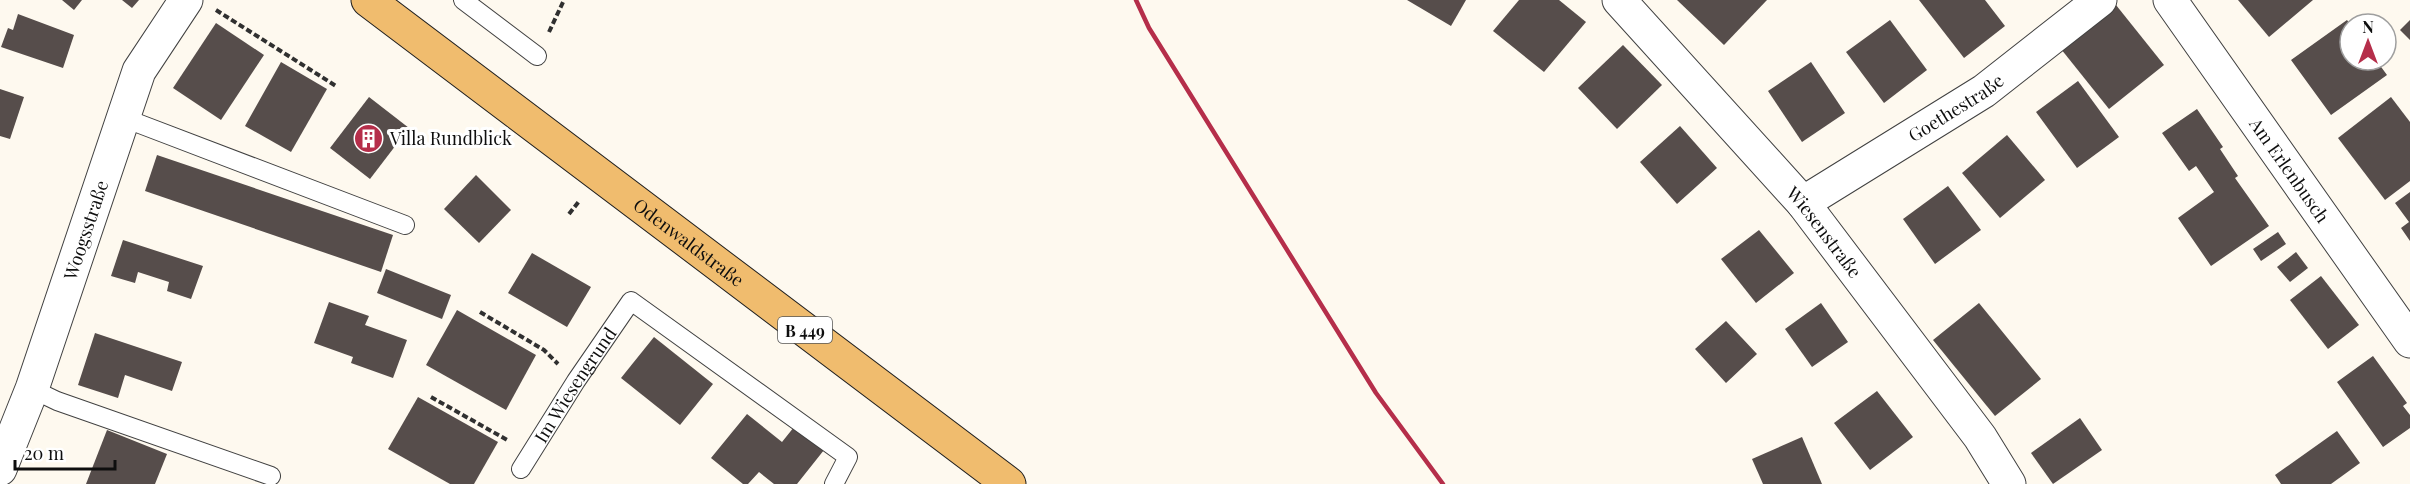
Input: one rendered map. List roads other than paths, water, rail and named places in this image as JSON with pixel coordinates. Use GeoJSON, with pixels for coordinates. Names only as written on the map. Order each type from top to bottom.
{"type":"FeatureCollection","features":[{"type":"Feature","properties":{"kind":"main road","name":"Odenwaldstraße"},"geometry":{"type":"LineString","coordinates":[[369,0],[1009,484]]}},
{"type":"Feature","properties":{"kind":"street","name":"Wiesenstraße"},"geometry":{"type":"LineString","coordinates":[[1618,0],[1803,202],[1980,437],[2009,484]]}},
{"type":"Feature","properties":{"kind":"street","name":"Goethestraße"},"geometry":{"type":"LineString","coordinates":[[1803,202],[1984,91],[2100,0]]}},
{"type":"Feature","properties":{"kind":"street","name":"Am Erlenbusch"},"geometry":{"type":"LineString","coordinates":[[2170,0],[2410,341]]}},
{"type":"Feature","properties":{"kind":"street","name":"Woogsstraße"},"geometry":{"type":"LineString","coordinates":[[0,469],[32,389],[139,71],[198,3]]}},
{"type":"Feature","properties":{"kind":"lane"},"geometry":{"type":"LineString","coordinates":[[463,0],[537,56]]}},
{"type":"Feature","properties":{"kind":"lane"},"geometry":{"type":"LineString","coordinates":[[124,118],[405,225]]}},
{"type":"Feature","properties":{"kind":"lane","name":"Im Wiesengrund"},"geometry":{"type":"LineString","coordinates":[[521,469],[576,381],[631,301],[848,457],[834,484]]}},
{"type":"Feature","properties":{"kind":"lane"},"geometry":{"type":"LineString","coordinates":[[32,389],[57,401],[271,476]]}},
{"type":"Feature","properties":{"kind":"railway"},"geometry":{"type":"LineString","coordinates":[[1136,0],[1149,28],[1376,393],[1443,484]]}},
{"type":"Feature","properties":{"kind":"place","name":"Villa Rundblick"},"geometry":{"type":"Point","coordinates":[369,138]}}]}
